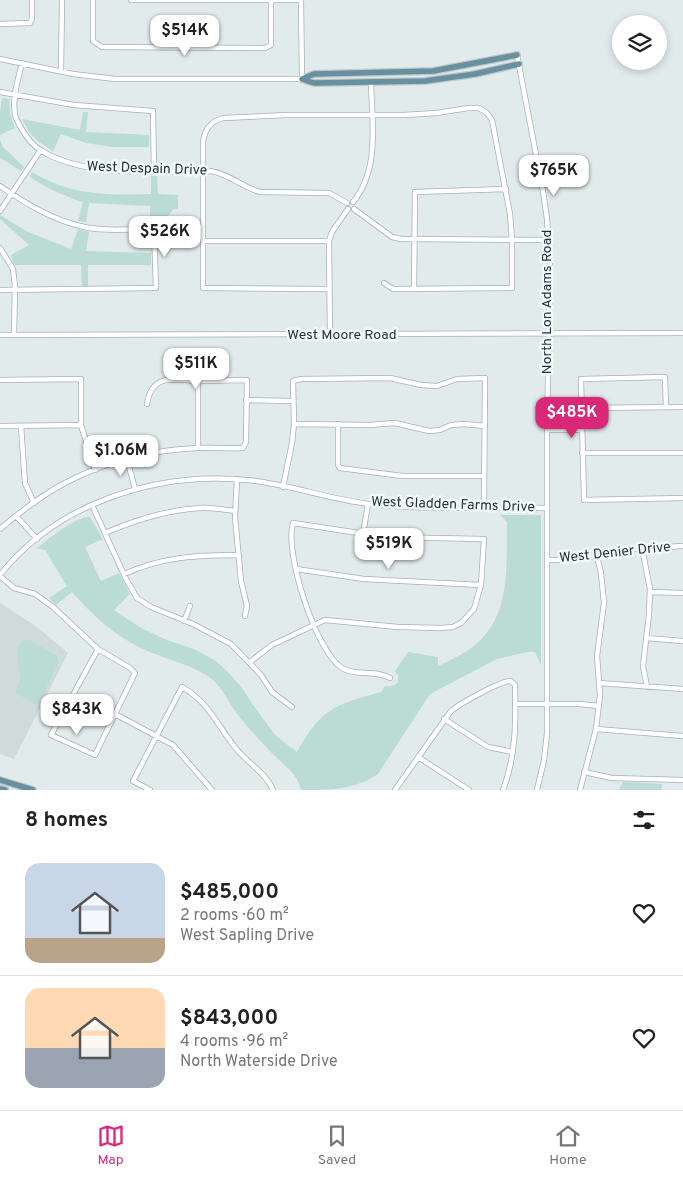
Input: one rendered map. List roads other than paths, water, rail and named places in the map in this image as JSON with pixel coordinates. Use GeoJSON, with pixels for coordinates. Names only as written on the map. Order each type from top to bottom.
{"type":"FeatureCollection","features":[{"type":"Feature","properties":{"kind":"main road"},"geometry":{"type":"LineString","coordinates":[[302,79],[314,74],[433,72],[516,56]]}},
{"type":"Feature","properties":{"kind":"main road"},"geometry":{"type":"LineString","coordinates":[[302,79],[314,83],[425,82],[475,74],[519,64]]}},
{"type":"Feature","properties":{"kind":"main road"},"geometry":{"type":"LineString","coordinates":[[0,780],[33,790]]}},
{"type":"Feature","properties":{"kind":"main road"},"geometry":{"type":"LineString","coordinates":[[0,788],[5,790]]}},
{"type":"Feature","properties":{"kind":"street"},"geometry":{"type":"LineString","coordinates":[[0,24],[30,22],[32,19],[32,0]]}},
{"type":"Feature","properties":{"kind":"street"},"geometry":{"type":"LineString","coordinates":[[61,71],[62,0]]}},
{"type":"Feature","properties":{"kind":"street"},"geometry":{"type":"LineString","coordinates":[[93,0],[92,37],[95,43],[102,47],[265,48],[271,45],[271,0]]}},
{"type":"Feature","properties":{"kind":"street"},"geometry":{"type":"LineString","coordinates":[[0,59],[115,79],[302,79],[301,0],[131,0]]}},
{"type":"Feature","properties":{"kind":"street","name":"North Lon Adams Road"},"geometry":{"type":"LineString","coordinates":[[516,56],[543,191],[550,266],[547,430],[546,746],[542,775],[537,790]]}},
{"type":"Feature","properties":{"kind":"street","name":"West Despain Drive"},"geometry":{"type":"LineString","coordinates":[[22,63],[15,94],[16,117],[25,136],[40,151],[83,167],[109,170],[218,172],[250,189],[260,192],[329,193],[350,203]]}},
{"type":"Feature","properties":{"kind":"street"},"geometry":{"type":"LineString","coordinates":[[330,335],[329,241],[332,232],[367,178],[371,163],[371,83]]}},
{"type":"Feature","properties":{"kind":"street"},"geometry":{"type":"LineString","coordinates":[[0,92],[74,105],[153,111],[154,171]]}},
{"type":"Feature","properties":{"kind":"street"},"geometry":{"type":"LineString","coordinates":[[329,289],[203,288],[203,142],[204,133],[214,121],[223,118],[287,115],[437,113],[468,108],[479,108],[487,113],[492,120],[506,189],[512,240],[512,288],[393,289],[384,283]]}},
{"type":"Feature","properties":{"kind":"street"},"geometry":{"type":"LineString","coordinates":[[0,211],[40,151]]}},
{"type":"Feature","properties":{"kind":"street"},"geometry":{"type":"LineString","coordinates":[[0,186],[52,217],[81,226],[107,229],[154,229],[156,288],[0,290]]}},
{"type":"Feature","properties":{"kind":"street"},"geometry":{"type":"LineString","coordinates":[[414,289],[415,192],[506,189]]}},
{"type":"Feature","properties":{"kind":"street"},"geometry":{"type":"LineString","coordinates":[[350,203],[354,204],[354,208],[392,237],[401,239],[548,240]]}},
{"type":"Feature","properties":{"kind":"street"},"geometry":{"type":"LineString","coordinates":[[348,209],[354,208]]}},
{"type":"Feature","properties":{"kind":"street"},"geometry":{"type":"LineString","coordinates":[[203,241],[329,241]]}},
{"type":"Feature","properties":{"kind":"street"},"geometry":{"type":"LineString","coordinates":[[0,248],[13,269],[15,290],[14,335]]}},
{"type":"Feature","properties":{"kind":"street","name":"West Moore Road"},"geometry":{"type":"LineString","coordinates":[[0,335],[683,332]]}},
{"type":"Feature","properties":{"kind":"street"},"geometry":{"type":"LineString","coordinates":[[666,407],[665,377],[581,379],[584,500],[683,498]]}},
{"type":"Feature","properties":{"kind":"street"},"geometry":{"type":"LineString","coordinates":[[0,529],[34,503],[65,483],[95,470],[127,459],[176,449],[243,448],[246,442],[247,380],[198,381],[173,378],[161,381],[149,393],[147,404]]}},
{"type":"Feature","properties":{"kind":"street"},"geometry":{"type":"LineString","coordinates":[[283,487],[294,424],[293,381],[301,379],[390,378],[421,385],[438,386],[457,379],[485,378],[484,507]]}},
{"type":"Feature","properties":{"kind":"street"},"geometry":{"type":"LineString","coordinates":[[0,380],[81,379],[82,426],[95,470]]}},
{"type":"Feature","properties":{"kind":"street"},"geometry":{"type":"LineString","coordinates":[[198,381],[198,448]]}},
{"type":"Feature","properties":{"kind":"street"},"geometry":{"type":"LineString","coordinates":[[246,400],[293,401]]}},
{"type":"Feature","properties":{"kind":"street"},"geometry":{"type":"LineString","coordinates":[[582,408],[683,407]]}},
{"type":"Feature","properties":{"kind":"street"},"geometry":{"type":"LineString","coordinates":[[294,424],[370,425],[394,422],[429,431],[440,430],[451,425],[485,426]]}},
{"type":"Feature","properties":{"kind":"street"},"geometry":{"type":"LineString","coordinates":[[338,424],[338,465],[340,468],[402,476],[484,476]]}},
{"type":"Feature","properties":{"kind":"street"},"geometry":{"type":"LineString","coordinates":[[0,426],[82,426]]}},
{"type":"Feature","properties":{"kind":"street"},"geometry":{"type":"LineString","coordinates":[[21,426],[25,483],[34,503]]}},
{"type":"Feature","properties":{"kind":"street"},"geometry":{"type":"LineString","coordinates":[[547,430],[582,430]]}},
{"type":"Feature","properties":{"kind":"street"},"geometry":{"type":"LineString","coordinates":[[582,453],[683,453]]}},
{"type":"Feature","properties":{"kind":"street"},"geometry":{"type":"LineString","coordinates":[[127,459],[135,490]]}},
{"type":"Feature","properties":{"kind":"street","name":"West Gladden Farms Drive"},"geometry":{"type":"LineString","coordinates":[[0,576],[13,559],[49,529],[92,505],[135,490],[178,480],[204,478],[237,479],[368,504],[547,508]]}},
{"type":"Feature","properties":{"kind":"street"},"geometry":{"type":"LineString","coordinates":[[237,479],[235,511],[241,581],[247,606],[245,616]]}},
{"type":"Feature","properties":{"kind":"street"},"geometry":{"type":"LineString","coordinates":[[363,534],[368,504]]}},
{"type":"Feature","properties":{"kind":"street"},"geometry":{"type":"LineString","coordinates":[[92,505],[136,598],[151,607],[184,620],[231,644],[250,662],[272,692],[292,707]]}},
{"type":"Feature","properties":{"kind":"street"},"geometry":{"type":"LineString","coordinates":[[105,533],[126,524],[166,512],[201,508],[235,511]]}},
{"type":"Feature","properties":{"kind":"street"},"geometry":{"type":"LineString","coordinates":[[16,516],[37,539]]}},
{"type":"Feature","properties":{"kind":"street"},"geometry":{"type":"LineString","coordinates":[[250,662],[272,645],[312,626],[325,620],[442,628],[453,627],[461,623],[474,609],[481,585],[484,539],[385,537],[293,523],[291,541],[296,570],[312,626],[332,659],[342,668],[355,673],[382,674],[390,678]]}},
{"type":"Feature","properties":{"kind":"street","name":"West Denier Drive"},"geometry":{"type":"LineString","coordinates":[[548,560],[572,560],[642,548],[683,546]]}},
{"type":"Feature","properties":{"kind":"street"},"geometry":{"type":"LineString","coordinates":[[642,548],[648,570],[650,592],[643,666],[647,687]]}},
{"type":"Feature","properties":{"kind":"street"},"geometry":{"type":"LineString","coordinates":[[124,574],[168,559],[204,555],[238,555]]}},
{"type":"Feature","properties":{"kind":"street"},"geometry":{"type":"LineString","coordinates":[[580,790],[596,729],[599,706],[597,656],[604,603],[597,556]]}},
{"type":"Feature","properties":{"kind":"street"},"geometry":{"type":"LineString","coordinates":[[296,570],[364,579],[481,585]]}},
{"type":"Feature","properties":{"kind":"street"},"geometry":{"type":"LineString","coordinates":[[0,576],[14,588],[35,594],[41,598],[98,649],[135,673],[95,755],[51,735],[98,649]]}},
{"type":"Feature","properties":{"kind":"street"},"geometry":{"type":"LineString","coordinates":[[650,592],[683,593]]}},
{"type":"Feature","properties":{"kind":"street"},"geometry":{"type":"LineString","coordinates":[[184,620],[190,606]]}},
{"type":"Feature","properties":{"kind":"street"},"geometry":{"type":"LineString","coordinates":[[646,638],[683,641]]}},
{"type":"Feature","properties":{"kind":"street"},"geometry":{"type":"LineString","coordinates":[[395,790],[444,719],[458,706],[506,681],[512,681],[515,685],[513,752],[503,790]]}},
{"type":"Feature","properties":{"kind":"street"},"geometry":{"type":"LineString","coordinates":[[599,683],[683,689]]}},
{"type":"Feature","properties":{"kind":"street"},"geometry":{"type":"LineString","coordinates":[[150,790],[134,781],[182,687],[195,695],[206,706],[240,753],[267,779],[273,790]]}},
{"type":"Feature","properties":{"kind":"street"},"geometry":{"type":"LineString","coordinates":[[515,704],[599,706]]}},
{"type":"Feature","properties":{"kind":"street"},"geometry":{"type":"LineString","coordinates":[[115,714],[173,745],[212,790]]}},
{"type":"Feature","properties":{"kind":"street"},"geometry":{"type":"LineString","coordinates":[[444,719],[488,747],[513,752]]}},
{"type":"Feature","properties":{"kind":"street"},"geometry":{"type":"LineString","coordinates":[[596,729],[683,736]]}},
{"type":"Feature","properties":{"kind":"street"},"geometry":{"type":"LineString","coordinates":[[418,757],[469,790]]}},
{"type":"Feature","properties":{"kind":"street"},"geometry":{"type":"LineString","coordinates":[[584,772],[612,778],[683,780]]}}]}
